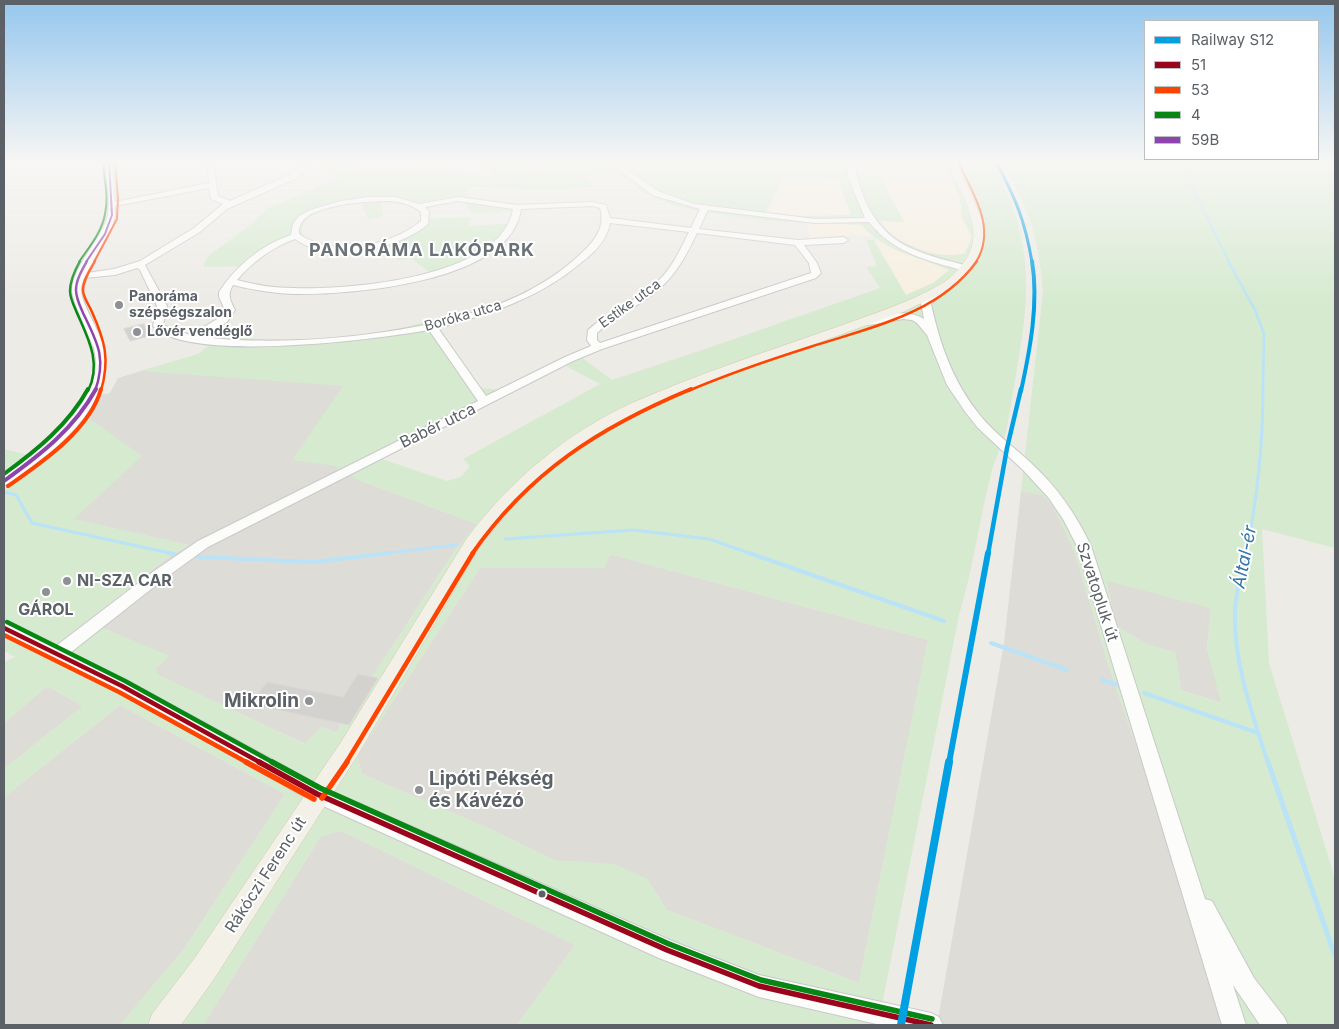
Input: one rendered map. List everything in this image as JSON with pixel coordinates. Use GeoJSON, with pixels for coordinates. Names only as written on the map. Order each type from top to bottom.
{"type":"FeatureCollection","features":[{"type":"Feature","properties":{"kind":"main road","name":"Rákóczi Ferenc út"},"geometry":{"type":"LineString","coordinates":[[163,1025],[234,925],[317,794],[349,749],[473,542],[489,521],[536,472],[590,432],[636,407],[702,380],[907,307],[947,286],[965,268],[977,248],[979,223],[973,210]]}},
{"type":"Feature","properties":{"kind":"street"},"geometry":{"type":"LineString","coordinates":[[4,481],[37,458],[73,424],[90,399],[99,379],[102,360],[100,351],[77,296],[77,286],[80,276],[107,229],[112,215],[112,210]]}},
{"type":"Feature","properties":{"kind":"street"},"geometry":{"type":"LineString","coordinates":[[80,276],[115,272],[138,265],[176,244],[203,226],[220,210]]}},
{"type":"Feature","properties":{"kind":"street"},"geometry":{"type":"LineString","coordinates":[[296,236],[295,226],[301,218],[317,210]]}},
{"type":"Feature","properties":{"kind":"street"},"geometry":{"type":"LineString","coordinates":[[296,236],[307,243],[328,248],[357,248],[385,243],[407,236],[422,226],[427,218],[423,210]]}},
{"type":"Feature","properties":{"kind":"street"},"geometry":{"type":"LineString","coordinates":[[232,282],[278,290],[323,292],[370,288],[421,278],[462,264],[488,249],[511,227],[516,210]]}},
{"type":"Feature","properties":{"kind":"street"},"geometry":{"type":"LineString","coordinates":[[604,210],[606,220],[798,243],[844,240]]}},
{"type":"Feature","properties":{"kind":"street","name":"Estike utca"},"geometry":{"type":"LineString","coordinates":[[598,347],[592,340],[592,332],[662,282],[684,254],[693,229],[704,210]]}},
{"type":"Feature","properties":{"kind":"street"},"geometry":{"type":"LineString","coordinates":[[720,210],[815,221],[870,220]]}},
{"type":"Feature","properties":{"kind":"street"},"geometry":{"type":"LineString","coordinates":[[866,210],[870,220],[883,235],[901,247],[965,268]]}},
{"type":"Feature","properties":{"kind":"street","name":"Boróka utca"},"geometry":{"type":"LineString","coordinates":[[138,265],[144,268],[162,306],[158,326],[176,334],[192,338],[247,343],[339,341],[395,334],[431,326],[511,302],[552,282],[576,265],[598,241],[606,220]]}},
{"type":"Feature","properties":{"kind":"street"},"geometry":{"type":"LineString","coordinates":[[192,338],[218,324],[228,316],[230,310],[224,294],[232,282],[255,258],[274,244],[296,236]]}},
{"type":"Feature","properties":{"kind":"street","name":"Babér utca"},"geometry":{"type":"LineString","coordinates":[[57,654],[192,551],[280,504],[569,359],[598,347],[813,276],[816,273],[815,267],[798,243]]}},
{"type":"Feature","properties":{"kind":"street","name":"Szvatopluk út"},"geometry":{"type":"LineString","coordinates":[[932,336],[926,303],[947,286]]}},
{"type":"Feature","properties":{"kind":"street"},"geometry":{"type":"LineString","coordinates":[[907,307],[925,316],[931,324]]}},
{"type":"Feature","properties":{"kind":"street","name":"Szvatopluk út"},"geometry":{"type":"LineString","coordinates":[[907,307],[932,336],[951,381],[981,424],[1037,476],[1059,502],[1075,527],[1084,546],[1234,1025]]}},
{"type":"Feature","properties":{"kind":"street"},"geometry":{"type":"LineString","coordinates":[[837,331],[892,317],[908,316],[920,320]]}},
{"type":"Feature","properties":{"kind":"street"},"geometry":{"type":"LineString","coordinates":[[431,326],[484,403]]}},
{"type":"Feature","properties":{"kind":"street"},"geometry":{"type":"LineString","coordinates":[[4,628],[122,686],[317,794],[623,928],[666,950],[759,986],[931,1025]]}},
{"type":"Feature","properties":{"kind":"street","name":"Szvatopluk út"},"geometry":{"type":"LineString","coordinates":[[1192,886],[1255,999],[1266,1016],[1276,1025]]}},
{"type":"Feature","properties":{"kind":"shaded area"},"geometry":{"type":"Polygon","coordinates":[[[767,210],[849,210],[851,215],[802,216],[766,212],[767,210]]]}},
{"type":"Feature","properties":{"kind":"shaded area"},"geometry":{"type":"Polygon","coordinates":[[[898,210],[961,210],[962,217],[972,237],[965,253],[952,257],[938,255],[906,243],[894,236],[879,221],[904,221],[898,210]]]}},
{"type":"Feature","properties":{"kind":"shaded area"},"geometry":{"type":"Polygon","coordinates":[[[808,224],[861,225],[873,237],[852,234],[810,237],[808,224]]]}},
{"type":"Feature","properties":{"kind":"shaded area"},"geometry":{"type":"Polygon","coordinates":[[[874,240],[949,270],[933,283],[905,295],[874,240]]]}},
{"type":"Feature","properties":{"kind":"shaded area"},"geometry":{"type":"Polygon","coordinates":[[[399,365],[356,479],[477,524],[454,552],[336,732],[322,727],[305,744],[156,674],[156,668],[169,656],[82,627],[159,564],[188,545],[73,519],[141,456],[78,411],[86,398],[110,393],[118,378],[151,368],[399,365]]]}},
{"type":"Feature","properties":{"kind":"shaded area"},"geometry":{"type":"Polygon","coordinates":[[[1021,491],[1043,495],[1053,506],[1074,550],[1111,673],[1232,1025],[937,1025],[1004,643],[1021,491]]]}},
{"type":"Feature","properties":{"kind":"shaded area"},"geometry":{"type":"Polygon","coordinates":[[[610,554],[928,640],[859,983],[667,910],[647,879],[554,860],[490,829],[362,774],[357,756],[480,568],[604,568],[610,554]]]}},
{"type":"Feature","properties":{"kind":"shaded area"},"geometry":{"type":"Polygon","coordinates":[[[1106,580],[1211,608],[1207,648],[1222,703],[1181,690],[1175,652],[1148,645],[1116,626],[1106,580]]]}},
{"type":"Feature","properties":{"kind":"shaded area"},"geometry":{"type":"Polygon","coordinates":[[[47,686],[83,706],[4,769],[4,723],[47,686]]]}},
{"type":"Feature","properties":{"kind":"shaded area"},"geometry":{"type":"Polygon","coordinates":[[[120,705],[285,794],[184,949],[120,1025],[4,1025],[4,797],[120,705]]]}},
{"type":"Feature","properties":{"kind":"shaded area"},"geometry":{"type":"Polygon","coordinates":[[[342,831],[575,945],[517,1025],[203,1025],[321,836],[342,831]]]}},
{"type":"Feature","properties":{"kind":"green space"},"geometry":{"type":"Polygon","coordinates":[[[266,210],[323,210],[306,217],[301,230],[306,239],[282,242],[253,266],[203,267],[208,256],[250,225],[266,210]]]}},
{"type":"Feature","properties":{"kind":"green space"},"geometry":{"type":"Polygon","coordinates":[[[364,210],[382,210],[383,216],[369,220],[364,210]]]}},
{"type":"Feature","properties":{"kind":"green space"},"geometry":{"type":"Polygon","coordinates":[[[470,210],[522,210],[520,211],[472,213],[470,210]]]}},
{"type":"Feature","properties":{"kind":"green space"},"geometry":{"type":"Polygon","coordinates":[[[692,210],[767,210],[766,212],[802,216],[851,215],[849,210],[898,210],[904,222],[880,221],[887,230],[918,249],[930,253],[954,255],[965,253],[972,237],[962,217],[961,210],[1014,210],[1022,241],[1026,291],[1024,317],[1007,428],[991,474],[959,615],[878,1025],[517,1025],[575,945],[342,831],[321,836],[203,1025],[120,1025],[184,949],[285,794],[120,705],[4,797],[4,769],[83,706],[47,686],[4,723],[4,662],[15,657],[4,651],[4,449],[32,456],[68,425],[78,411],[142,456],[74,519],[188,545],[159,564],[82,626],[101,627],[170,656],[156,668],[157,674],[304,744],[322,727],[336,732],[454,552],[476,524],[356,479],[335,466],[292,460],[343,386],[140,371],[198,354],[220,337],[289,340],[341,338],[378,333],[434,320],[480,388],[514,391],[382,459],[447,481],[461,477],[470,466],[463,459],[600,384],[566,366],[581,357],[612,380],[880,288],[866,267],[877,266],[866,240],[874,240],[906,295],[933,283],[949,270],[891,247],[861,225],[769,221],[692,210]],[[610,554],[604,568],[480,568],[357,756],[362,774],[490,829],[554,860],[615,864],[647,879],[667,910],[859,983],[928,640],[610,554]]]}},
{"type":"Feature","properties":{"kind":"green space"},"geometry":{"type":"Polygon","coordinates":[[[1026,210],[1335,210],[1335,548],[1262,529],[1269,663],[1335,879],[1335,1025],[1232,1025],[1111,673],[1074,550],[1053,506],[1043,495],[1021,491],[1043,292],[1039,256],[1026,210]],[[1107,581],[1116,626],[1148,645],[1175,652],[1181,690],[1221,703],[1207,648],[1211,608],[1107,581]]]}},
{"type":"Feature","properties":{"kind":"green space"},"geometry":{"type":"Polygon","coordinates":[[[471,217],[468,226],[519,223],[492,251],[461,267],[435,276],[410,258],[398,260],[385,241],[409,231],[421,219],[471,217]]]}},
{"type":"Feature","properties":{"kind":"building","name":"Lővér vendéglő"},"geometry":{"type":"Polygon","coordinates":[[[144,324],[150,336],[130,341],[124,329],[144,324]]]}},
{"type":"Feature","properties":{"kind":"building","name":"Mikrolin"},"geometry":{"type":"Polygon","coordinates":[[[358,674],[378,678],[349,725],[250,704],[267,682],[343,697],[358,674]]]}},
{"type":"Feature","properties":{"kind":"waterway","name":"Által-ér"},"geometry":{"type":"LineString","coordinates":[[1204,210],[1229,262]]}},
{"type":"Feature","properties":{"kind":"waterway","name":"Által-ér"},"geometry":{"type":"LineString","coordinates":[[1228,261],[1255,310],[1264,334],[1263,391]]}},
{"type":"Feature","properties":{"kind":"waterway","name":"Által-ér"},"geometry":{"type":"LineString","coordinates":[[1246,554],[1259,472],[1263,389]]}},
{"type":"Feature","properties":{"kind":"waterway"},"geometry":{"type":"LineString","coordinates":[[5,492],[16,495],[32,523],[174,554]]}},
{"type":"Feature","properties":{"kind":"waterway"},"geometry":{"type":"LineString","coordinates":[[505,539],[634,530],[709,539],[752,554]]}},
{"type":"Feature","properties":{"kind":"waterway"},"geometry":{"type":"LineString","coordinates":[[380,554],[456,545]]}},
{"type":"Feature","properties":{"kind":"waterway"},"geometry":{"type":"LineString","coordinates":[[168,553],[178,555]]}},
{"type":"Feature","properties":{"kind":"waterway"},"geometry":{"type":"LineString","coordinates":[[198,557],[314,562],[390,553]]}},
{"type":"Feature","properties":{"kind":"waterway"},"geometry":{"type":"LineString","coordinates":[[749,553],[944,621]]}},
{"type":"Feature","properties":{"kind":"waterway","name":"Által-ér"},"geometry":{"type":"LineString","coordinates":[[1246,553],[1239,581],[1235,610],[1237,649],[1245,687],[1268,763]]}},
{"type":"Feature","properties":{"kind":"waterway"},"geometry":{"type":"LineString","coordinates":[[991,643],[1067,670]]}},
{"type":"Feature","properties":{"kind":"waterway"},"geometry":{"type":"LineString","coordinates":[[1102,680],[1122,686]]}},
{"type":"Feature","properties":{"kind":"waterway"},"geometry":{"type":"LineString","coordinates":[[1144,693],[1258,733]]}},
{"type":"Feature","properties":{"kind":"waterway","name":"Által-ér"},"geometry":{"type":"LineString","coordinates":[[1268,762],[1335,956]]}},
{"type":"Feature","properties":{"kind":"rail line","name":"S12"},"geometry":{"type":"LineString","coordinates":[[901,1025],[1007,448],[1031,339],[1034,302],[1033,266],[1027,231],[1020,210]]}},
{"type":"Feature","properties":{"kind":"transit line","name":"4"},"geometry":{"type":"LineString","coordinates":[[4,474],[34,452],[66,422],[80,405],[89,388],[94,369],[93,351],[70,291],[74,272],[97,234],[106,210]]}},
{"type":"Feature","properties":{"kind":"transit line","name":"59B"},"geometry":{"type":"LineString","coordinates":[[4,481],[36,457],[71,426],[96,390],[101,370],[100,350],[79,302],[76,290],[81,271],[105,234],[112,210]]}},
{"type":"Feature","properties":{"kind":"transit line","name":"53"},"geometry":{"type":"LineString","coordinates":[[8,486],[43,461],[60,446],[90,413],[100,394],[106,373],[106,351],[101,333],[83,291],[87,276],[114,227],[118,210]]}},
{"type":"Feature","properties":{"kind":"transit line","name":"53"},"geometry":{"type":"LineString","coordinates":[[322,798],[374,719],[471,555],[491,528],[532,484],[595,436],[666,400],[792,353],[886,322],[933,301],[952,289],[967,275],[978,260],[985,232],[980,210]]}},
{"type":"Feature","properties":{"kind":"transit line","name":"4"},"geometry":{"type":"LineString","coordinates":[[7,622],[125,681],[320,788],[669,944],[761,980],[932,1019]]}},
{"type":"Feature","properties":{"kind":"transit line","name":"51"},"geometry":{"type":"LineString","coordinates":[[4,628],[122,686],[317,794],[667,950],[759,986],[931,1025]]}},
{"type":"Feature","properties":{"kind":"transit line","name":"53"},"geometry":{"type":"LineString","coordinates":[[4,635],[119,692],[314,799]]}},
{"type":"Feature","properties":{"kind":"place","name":"Panoráma szépségszalon"},"geometry":{"type":"Point","coordinates":[119,305]}},
{"type":"Feature","properties":{"kind":"place","name":"Lővér vendéglő"},"geometry":{"type":"Point","coordinates":[137,332]}},
{"type":"Feature","properties":{"kind":"place","name":"NI-SZA CAR"},"geometry":{"type":"Point","coordinates":[67,581]}},
{"type":"Feature","properties":{"kind":"place","name":"GÁROL"},"geometry":{"type":"Point","coordinates":[46,592]}},
{"type":"Feature","properties":{"kind":"place","name":"Mikrolin"},"geometry":{"type":"Point","coordinates":[309,701]}},
{"type":"Feature","properties":{"kind":"place","name":"Lipóti Pékség és Kávézó"},"geometry":{"type":"Point","coordinates":[419,790]}},
{"type":"Feature","properties":{"kind":"district","name":"PANORÁMA LAKÓPARK"},"geometry":{"type":"Point","coordinates":[422,251]}}]}
